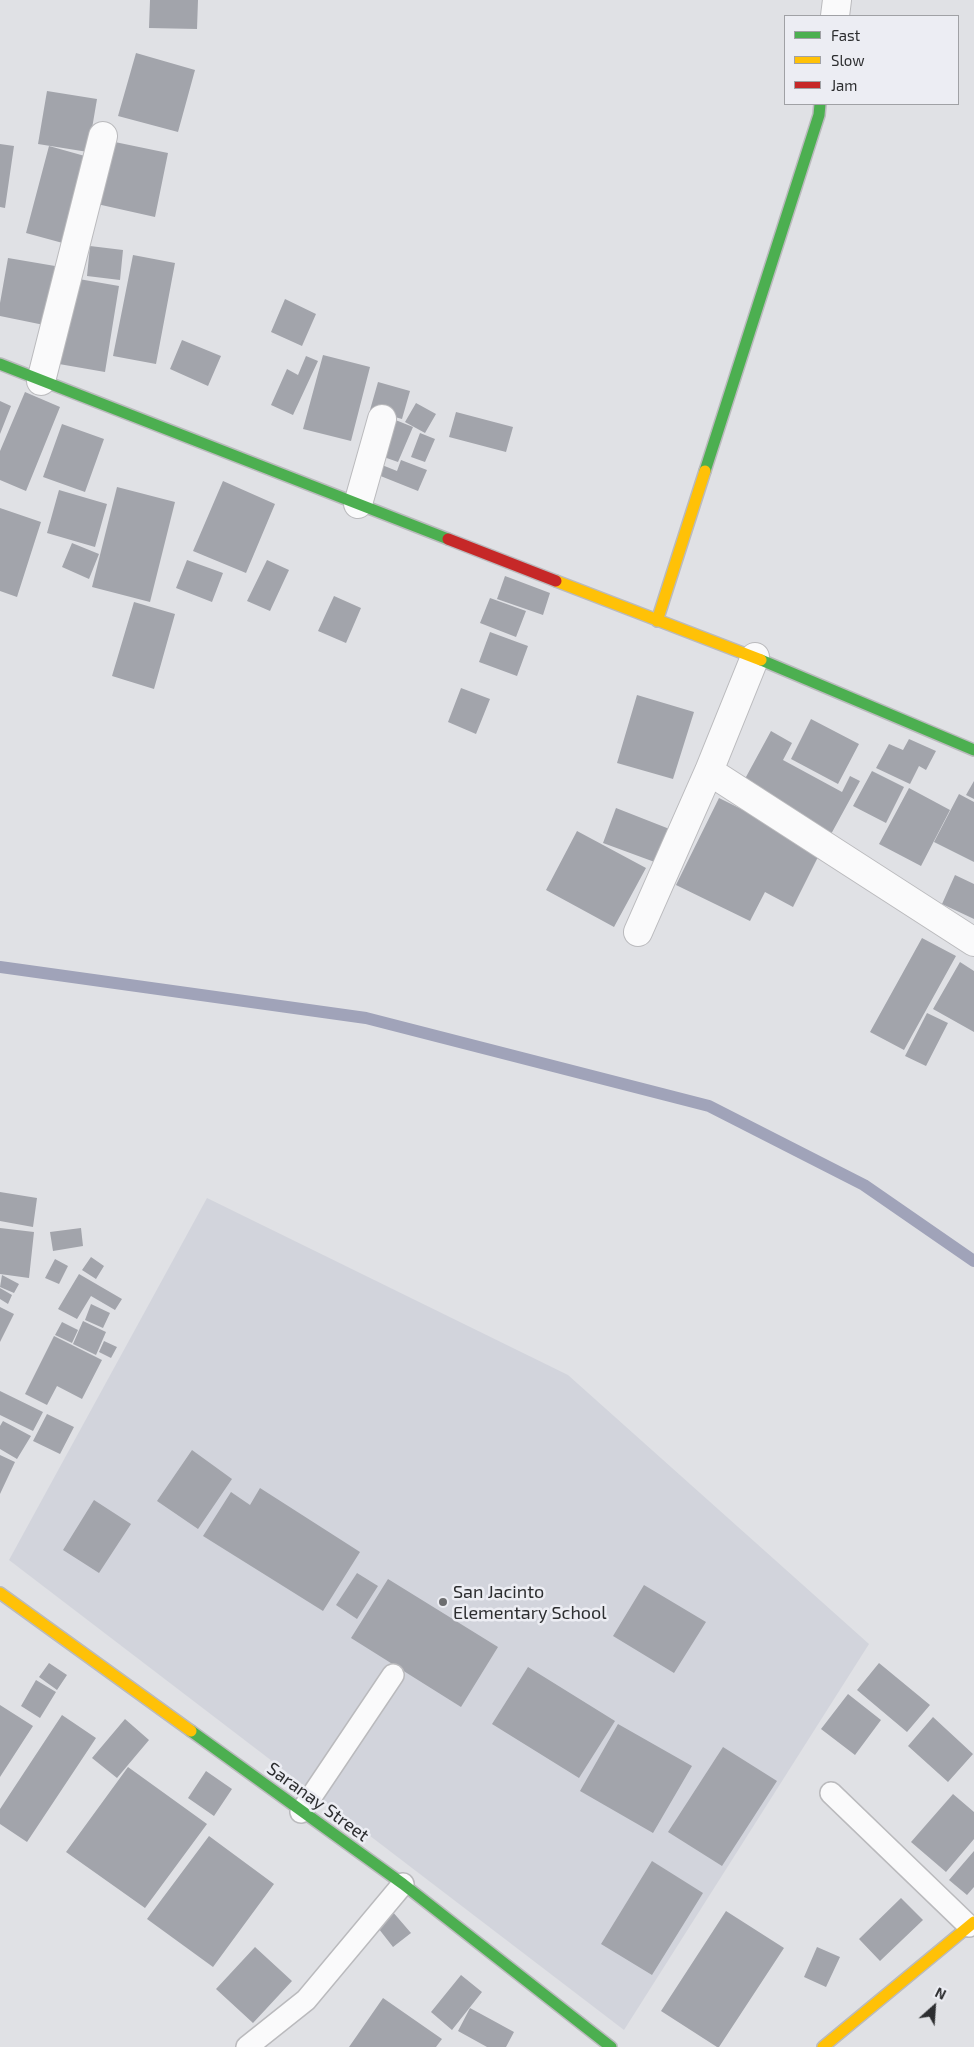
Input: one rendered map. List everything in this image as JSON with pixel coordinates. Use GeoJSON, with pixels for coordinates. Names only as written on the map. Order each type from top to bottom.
{"type":"FeatureCollection","features":[{"type":"Feature","properties":{"kind":"street"},"geometry":{"type":"LineString","coordinates":[[835,15],[837,0]]}},
{"type":"Feature","properties":{"kind":"street"},"geometry":{"type":"LineString","coordinates":[[657,621],[816,124],[820,105]]}},
{"type":"Feature","properties":{"kind":"street"},"geometry":{"type":"LineString","coordinates":[[41,381],[103,136]]}},
{"type":"Feature","properties":{"kind":"street"},"geometry":{"type":"LineString","coordinates":[[0,364],[754,658],[974,750]]}},
{"type":"Feature","properties":{"kind":"street"},"geometry":{"type":"LineString","coordinates":[[358,504],[382,419]]}},
{"type":"Feature","properties":{"kind":"street"},"geometry":{"type":"LineString","coordinates":[[638,932],[709,771],[754,658]]}},
{"type":"Feature","properties":{"kind":"street"},"geometry":{"type":"LineString","coordinates":[[709,771],[974,942]]}},
{"type":"Feature","properties":{"kind":"street","name":"Saranay Street"},"geometry":{"type":"LineString","coordinates":[[0,1593],[402,1884],[611,2047]]}},
{"type":"Feature","properties":{"kind":"street"},"geometry":{"type":"LineString","coordinates":[[824,2047],[972,1924]]}},
{"type":"Feature","properties":{"kind":"lane"},"geometry":{"type":"LineString","coordinates":[[301,1812],[393,1675]]}},
{"type":"Feature","properties":{"kind":"lane"},"geometry":{"type":"LineString","coordinates":[[831,1794],[972,1924]]}},
{"type":"Feature","properties":{"kind":"lane"},"geometry":{"type":"LineString","coordinates":[[247,2047],[306,2000],[402,1884]]}},
{"type":"Feature","properties":{"kind":"shaded area","name":"San Jacinto Elementary School"},"geometry":{"type":"Polygon","coordinates":[[[207,1198],[568,1375],[869,1644],[624,2030],[9,1560],[207,1198]]]}},
{"type":"Feature","properties":{"kind":"building"},"geometry":{"type":"Polygon","coordinates":[[[150,0],[198,0],[197,29],[149,28],[150,0]]]}},
{"type":"Feature","properties":{"kind":"building"},"geometry":{"type":"Polygon","coordinates":[[[136,53],[195,70],[178,132],[118,116],[136,53]]]}},
{"type":"Feature","properties":{"kind":"building"},"geometry":{"type":"Polygon","coordinates":[[[47,91],[97,99],[88,152],[38,144],[47,91]]]}},
{"type":"Feature","properties":{"kind":"building"},"geometry":{"type":"Polygon","coordinates":[[[110,141],[168,153],[155,217],[97,204],[110,141]]]}},
{"type":"Feature","properties":{"kind":"building"},"geometry":{"type":"Polygon","coordinates":[[[0,144],[14,146],[5,208],[0,207],[0,144]]]}},
{"type":"Feature","properties":{"kind":"building"},"geometry":{"type":"Polygon","coordinates":[[[49,146],[92,158],[70,245],[26,233],[49,146]]]}},
{"type":"Feature","properties":{"kind":"building"},"geometry":{"type":"Polygon","coordinates":[[[90,246],[123,250],[120,280],[87,276],[90,246]]]}},
{"type":"Feature","properties":{"kind":"building"},"geometry":{"type":"Polygon","coordinates":[[[133,255],[175,263],[156,364],[113,356],[133,255]]]}},
{"type":"Feature","properties":{"kind":"building"},"geometry":{"type":"Polygon","coordinates":[[[8,258],[55,266],[44,325],[0,316],[0,303],[8,258]]]}},
{"type":"Feature","properties":{"kind":"building"},"geometry":{"type":"Polygon","coordinates":[[[73,278],[119,286],[105,372],[59,364],[73,278]]]}},
{"type":"Feature","properties":{"kind":"building"},"geometry":{"type":"Polygon","coordinates":[[[285,299],[316,314],[302,346],[271,332],[285,299]]]}},
{"type":"Feature","properties":{"kind":"building"},"geometry":{"type":"Polygon","coordinates":[[[182,340],[221,356],[208,386],[170,369],[182,340]]]}},
{"type":"Feature","properties":{"kind":"building"},"geometry":{"type":"Polygon","coordinates":[[[323,355],[370,367],[351,441],[303,429],[323,355]]]}},
{"type":"Feature","properties":{"kind":"building"},"geometry":{"type":"Polygon","coordinates":[[[306,356],[318,361],[293,415],[271,405],[287,369],[298,375],[306,356]]]}},
{"type":"Feature","properties":{"kind":"building"},"geometry":{"type":"Polygon","coordinates":[[[378,382],[410,391],[402,419],[370,410],[378,382]]]}},
{"type":"Feature","properties":{"kind":"building"},"geometry":{"type":"Polygon","coordinates":[[[25,392],[60,407],[26,491],[0,480],[0,451],[25,392]]]}},
{"type":"Feature","properties":{"kind":"building"},"geometry":{"type":"Polygon","coordinates":[[[0,401],[11,406],[0,434],[0,401]]]}},
{"type":"Feature","properties":{"kind":"building"},"geometry":{"type":"Polygon","coordinates":[[[416,403],[436,414],[425,433],[405,422],[416,403]]]}},
{"type":"Feature","properties":{"kind":"building"},"geometry":{"type":"Polygon","coordinates":[[[456,412],[513,427],[506,452],[449,437],[456,412]]]}},
{"type":"Feature","properties":{"kind":"building"},"geometry":{"type":"Polygon","coordinates":[[[393,419],[413,427],[398,462],[378,455],[393,419]]]}},
{"type":"Feature","properties":{"kind":"building"},"geometry":{"type":"Polygon","coordinates":[[[62,424],[104,439],[85,492],[43,477],[62,424]]]}},
{"type":"Feature","properties":{"kind":"building"},"geometry":{"type":"Polygon","coordinates":[[[420,433],[435,439],[425,462],[411,457],[420,433]]]}},
{"type":"Feature","properties":{"kind":"building"},"geometry":{"type":"Polygon","coordinates":[[[401,460],[427,470],[418,491],[378,475],[382,465],[397,471],[401,460]]]}},
{"type":"Feature","properties":{"kind":"building"},"geometry":{"type":"Polygon","coordinates":[[[223,481],[275,504],[246,573],[193,551],[223,481]]]}},
{"type":"Feature","properties":{"kind":"building"},"geometry":{"type":"Polygon","coordinates":[[[117,487],[175,502],[150,602],[92,587],[117,487]]]}},
{"type":"Feature","properties":{"kind":"building"},"geometry":{"type":"Polygon","coordinates":[[[59,490],[107,504],[95,547],[47,533],[59,490]]]}},
{"type":"Feature","properties":{"kind":"building"},"geometry":{"type":"Polygon","coordinates":[[[0,508],[41,522],[17,597],[0,591],[0,508]]]}},
{"type":"Feature","properties":{"kind":"building"},"geometry":{"type":"Polygon","coordinates":[[[72,543],[99,554],[89,579],[62,567],[72,543]]]}},
{"type":"Feature","properties":{"kind":"building"},"geometry":{"type":"Polygon","coordinates":[[[187,560],[223,573],[212,602],[176,588],[187,560]]]}},
{"type":"Feature","properties":{"kind":"building"},"geometry":{"type":"Polygon","coordinates":[[[267,560],[289,570],[270,611],[247,601],[267,560]]]}},
{"type":"Feature","properties":{"kind":"building"},"geometry":{"type":"Polygon","coordinates":[[[505,576],[550,593],[543,615],[497,599],[505,576]]]}},
{"type":"Feature","properties":{"kind":"building"},"geometry":{"type":"Polygon","coordinates":[[[334,596],[361,608],[346,643],[318,631],[334,596]]]}},
{"type":"Feature","properties":{"kind":"building"},"geometry":{"type":"Polygon","coordinates":[[[490,598],[526,611],[516,637],[480,623],[490,598]]]}},
{"type":"Feature","properties":{"kind":"building"},"geometry":{"type":"Polygon","coordinates":[[[134,602],[175,614],[154,689],[112,676],[134,602]]]}},
{"type":"Feature","properties":{"kind":"building"},"geometry":{"type":"Polygon","coordinates":[[[490,632],[528,646],[517,676],[479,662],[490,632]]]}},
{"type":"Feature","properties":{"kind":"building"},"geometry":{"type":"Polygon","coordinates":[[[461,688],[490,699],[476,734],[448,722],[461,688]]]}},
{"type":"Feature","properties":{"kind":"building"},"geometry":{"type":"Polygon","coordinates":[[[637,695],[694,712],[673,779],[617,763],[637,695]]]}},
{"type":"Feature","properties":{"kind":"building"},"geometry":{"type":"Polygon","coordinates":[[[811,719],[859,744],[838,784],[791,759],[811,719]]]}},
{"type":"Feature","properties":{"kind":"building"},"geometry":{"type":"Polygon","coordinates":[[[771,731],[792,743],[783,760],[842,792],[850,776],[860,781],[830,836],[740,788],[771,731]]]}},
{"type":"Feature","properties":{"kind":"building"},"geometry":{"type":"Polygon","coordinates":[[[909,739],[936,751],[926,770],[919,766],[910,784],[876,768],[889,744],[903,750],[909,739]]]}},
{"type":"Feature","properties":{"kind":"building"},"geometry":{"type":"Polygon","coordinates":[[[872,771],[904,787],[886,823],[853,806],[872,771]]]}},
{"type":"Feature","properties":{"kind":"building"},"geometry":{"type":"Polygon","coordinates":[[[974,781],[974,799],[966,795],[974,781]]]}},
{"type":"Feature","properties":{"kind":"building"},"geometry":{"type":"Polygon","coordinates":[[[909,788],[950,810],[921,866],[879,844],[909,788]]]}},
{"type":"Feature","properties":{"kind":"building"},"geometry":{"type":"Polygon","coordinates":[[[959,794],[974,802],[974,862],[934,842],[959,794]]]}},
{"type":"Feature","properties":{"kind":"building"},"geometry":{"type":"Polygon","coordinates":[[[719,798],[822,849],[793,907],[765,892],[750,921],[676,885],[719,798]]]}},
{"type":"Feature","properties":{"kind":"building"},"geometry":{"type":"Polygon","coordinates":[[[616,808],[672,830],[660,864],[603,843],[616,808]]]}},
{"type":"Feature","properties":{"kind":"building"},"geometry":{"type":"Polygon","coordinates":[[[577,831],[646,868],[614,927],[546,890],[577,831]]]}},
{"type":"Feature","properties":{"kind":"building"},"geometry":{"type":"Polygon","coordinates":[[[955,875],[974,884],[974,919],[942,904],[955,875]]]}},
{"type":"Feature","properties":{"kind":"building"},"geometry":{"type":"Polygon","coordinates":[[[922,938],[956,956],[904,1050],[870,1032],[922,938]]]}},
{"type":"Feature","properties":{"kind":"building"},"geometry":{"type":"Polygon","coordinates":[[[960,962],[974,971],[974,1032],[933,1009],[960,962]]]}},
{"type":"Feature","properties":{"kind":"building"},"geometry":{"type":"Polygon","coordinates":[[[927,1013],[948,1023],[926,1066],[905,1056],[927,1013]]]}},
{"type":"Feature","properties":{"kind":"building"},"geometry":{"type":"Polygon","coordinates":[[[0,1192],[37,1198],[33,1227],[0,1221],[0,1192]]]}},
{"type":"Feature","properties":{"kind":"building"},"geometry":{"type":"Polygon","coordinates":[[[0,1228],[34,1232],[29,1278],[0,1274],[0,1228]]]}},
{"type":"Feature","properties":{"kind":"building"},"geometry":{"type":"Polygon","coordinates":[[[81,1228],[83,1246],[53,1251],[50,1232],[81,1228]]]}},
{"type":"Feature","properties":{"kind":"building"},"geometry":{"type":"Polygon","coordinates":[[[91,1257],[104,1266],[96,1279],[82,1270],[91,1257]]]}},
{"type":"Feature","properties":{"kind":"building"},"geometry":{"type":"Polygon","coordinates":[[[55,1259],[68,1266],[59,1284],[45,1278],[55,1259]]]}},
{"type":"Feature","properties":{"kind":"building"},"geometry":{"type":"Polygon","coordinates":[[[79,1274],[122,1299],[115,1310],[91,1296],[77,1319],[58,1309],[79,1274]]]}},
{"type":"Feature","properties":{"kind":"building"},"geometry":{"type":"Polygon","coordinates":[[[2,1275],[19,1284],[14,1293],[0,1287],[2,1275]]]}},
{"type":"Feature","properties":{"kind":"building"},"geometry":{"type":"Polygon","coordinates":[[[0,1288],[12,1295],[8,1304],[0,1299],[0,1288]]]}},
{"type":"Feature","properties":{"kind":"building"},"geometry":{"type":"Polygon","coordinates":[[[91,1304],[110,1313],[103,1328],[85,1320],[91,1304]]]}},
{"type":"Feature","properties":{"kind":"building"},"geometry":{"type":"Polygon","coordinates":[[[0,1307],[14,1314],[0,1342],[0,1307]]]}},
{"type":"Feature","properties":{"kind":"building"},"geometry":{"type":"Polygon","coordinates":[[[83,1321],[106,1332],[96,1355],[73,1344],[83,1321]]]}},
{"type":"Feature","properties":{"kind":"building"},"geometry":{"type":"Polygon","coordinates":[[[62,1322],[78,1330],[72,1343],[55,1335],[62,1322]]]}},
{"type":"Feature","properties":{"kind":"building"},"geometry":{"type":"Polygon","coordinates":[[[54,1336],[102,1360],[82,1399],[57,1386],[47,1405],[25,1394],[54,1336]]]}},
{"type":"Feature","properties":{"kind":"building"},"geometry":{"type":"Polygon","coordinates":[[[104,1341],[117,1347],[111,1358],[99,1352],[104,1341]]]}},
{"type":"Feature","properties":{"kind":"building"},"geometry":{"type":"Polygon","coordinates":[[[0,1391],[43,1412],[33,1431],[0,1415],[0,1391]]]}},
{"type":"Feature","properties":{"kind":"building"},"geometry":{"type":"Polygon","coordinates":[[[47,1414],[74,1427],[60,1454],[33,1441],[47,1414]]]}},
{"type":"Feature","properties":{"kind":"building"},"geometry":{"type":"Polygon","coordinates":[[[3,1421],[31,1436],[17,1459],[0,1449],[0,1426],[3,1421]]]}},
{"type":"Feature","properties":{"kind":"building"},"geometry":{"type":"Polygon","coordinates":[[[192,1450],[232,1479],[198,1529],[157,1501],[192,1450]]]}},
{"type":"Feature","properties":{"kind":"building"},"geometry":{"type":"Polygon","coordinates":[[[0,1455],[15,1462],[0,1494],[0,1455]]]}},
{"type":"Feature","properties":{"kind":"building"},"geometry":{"type":"Polygon","coordinates":[[[260,1488],[360,1552],[323,1611],[203,1536],[231,1492],[250,1505],[260,1488]]]}},
{"type":"Feature","properties":{"kind":"building"},"geometry":{"type":"Polygon","coordinates":[[[94,1500],[131,1524],[99,1573],[63,1550],[94,1500]]]}},
{"type":"Feature","properties":{"kind":"building"},"geometry":{"type":"Polygon","coordinates":[[[357,1573],[378,1586],[357,1619],[336,1605],[357,1573]]]}},
{"type":"Feature","properties":{"kind":"building"},"geometry":{"type":"Polygon","coordinates":[[[388,1579],[498,1647],[461,1707],[351,1638],[388,1579]]]}},
{"type":"Feature","properties":{"kind":"building"},"geometry":{"type":"Polygon","coordinates":[[[644,1585],[706,1622],[674,1673],[613,1636],[644,1585]]]}},
{"type":"Feature","properties":{"kind":"building"},"geometry":{"type":"Polygon","coordinates":[[[49,1663],[67,1675],[57,1690],[39,1677],[49,1663]]]}},
{"type":"Feature","properties":{"kind":"building"},"geometry":{"type":"Polygon","coordinates":[[[879,1663],[930,1705],[907,1732],[857,1690],[879,1663]]]}},
{"type":"Feature","properties":{"kind":"building"},"geometry":{"type":"Polygon","coordinates":[[[528,1667],[615,1721],[579,1778],[492,1724],[528,1667]]]}},
{"type":"Feature","properties":{"kind":"building"},"geometry":{"type":"Polygon","coordinates":[[[36,1680],[56,1692],[40,1718],[21,1706],[36,1680]]]}},
{"type":"Feature","properties":{"kind":"building"},"geometry":{"type":"Polygon","coordinates":[[[848,1694],[881,1720],[855,1755],[821,1729],[848,1694]]]}},
{"type":"Feature","properties":{"kind":"building"},"geometry":{"type":"Polygon","coordinates":[[[0,1705],[33,1726],[0,1777],[0,1705]]]}},
{"type":"Feature","properties":{"kind":"building"},"geometry":{"type":"Polygon","coordinates":[[[62,1715],[96,1738],[27,1842],[0,1824],[0,1809],[62,1715]]]}},
{"type":"Feature","properties":{"kind":"building"},"geometry":{"type":"Polygon","coordinates":[[[933,1717],[973,1754],[948,1782],[908,1746],[933,1717]]]}},
{"type":"Feature","properties":{"kind":"building"},"geometry":{"type":"Polygon","coordinates":[[[125,1719],[149,1740],[117,1778],[92,1758],[125,1719]]]}},
{"type":"Feature","properties":{"kind":"building"},"geometry":{"type":"Polygon","coordinates":[[[618,1724],[692,1766],[653,1833],[580,1791],[618,1724]]]}},
{"type":"Feature","properties":{"kind":"building"},"geometry":{"type":"Polygon","coordinates":[[[723,1747],[777,1781],[722,1866],[668,1832],[723,1747]]]}},
{"type":"Feature","properties":{"kind":"building"},"geometry":{"type":"Polygon","coordinates":[[[128,1767],[207,1824],[145,1908],[66,1852],[128,1767]]]}},
{"type":"Feature","properties":{"kind":"building"},"geometry":{"type":"Polygon","coordinates":[[[206,1771],[232,1789],[214,1816],[188,1798],[206,1771]]]}},
{"type":"Feature","properties":{"kind":"building"},"geometry":{"type":"Polygon","coordinates":[[[953,1794],[974,1812],[974,1839],[946,1872],[911,1842],[953,1794]]]}},
{"type":"Feature","properties":{"kind":"building"},"geometry":{"type":"Polygon","coordinates":[[[209,1836],[274,1884],[213,1967],[147,1919],[209,1836]]]}},
{"type":"Feature","properties":{"kind":"building"},"geometry":{"type":"Polygon","coordinates":[[[974,1851],[974,1887],[967,1895],[949,1880],[974,1851]]]}},
{"type":"Feature","properties":{"kind":"building"},"geometry":{"type":"Polygon","coordinates":[[[652,1861],[703,1893],[652,1975],[601,1944],[652,1861]]]}},
{"type":"Feature","properties":{"kind":"building"},"geometry":{"type":"Polygon","coordinates":[[[901,1898],[923,1920],[880,1961],[859,1939],[901,1898]]]}},
{"type":"Feature","properties":{"kind":"building"},"geometry":{"type":"Polygon","coordinates":[[[392,1911],[411,1933],[393,1947],[375,1924],[392,1911]]]}},
{"type":"Feature","properties":{"kind":"building"},"geometry":{"type":"Polygon","coordinates":[[[726,1911],[784,1948],[719,2047],[717,2047],[661,2011],[726,1911]]]}},
{"type":"Feature","properties":{"kind":"building"},"geometry":{"type":"Polygon","coordinates":[[[255,1947],[292,1981],[253,2023],[216,1989],[255,1947]]]}},
{"type":"Feature","properties":{"kind":"building"},"geometry":{"type":"Polygon","coordinates":[[[817,1947],[840,1957],[826,1987],[804,1977],[817,1947]]]}},
{"type":"Feature","properties":{"kind":"building"},"geometry":{"type":"Polygon","coordinates":[[[461,1975],[482,1992],[452,2030],[431,2012],[461,1975]]]}},
{"type":"Feature","properties":{"kind":"building"},"geometry":{"type":"Polygon","coordinates":[[[383,1998],[442,2039],[436,2047],[349,2047],[383,1998]]]}},
{"type":"Feature","properties":{"kind":"building"},"geometry":{"type":"Polygon","coordinates":[[[470,2008],[514,2032],[506,2047],[487,2047],[458,2031],[470,2008]]]}},
{"type":"Feature","properties":{"kind":"waterway"},"geometry":{"type":"LineString","coordinates":[[0,967],[366,1018],[709,1106],[864,1185],[974,1261]]}},
{"type":"Feature","properties":{"kind":"traffic: fast"},"geometry":{"type":"LineString","coordinates":[[705,471],[819,115],[820,105]]}},
{"type":"Feature","properties":{"kind":"traffic: fast"},"geometry":{"type":"LineString","coordinates":[[0,364],[448,539]]}},
{"type":"Feature","properties":{"kind":"traffic: fast"},"geometry":{"type":"LineString","coordinates":[[761,660],[974,750]]}},
{"type":"Feature","properties":{"kind":"traffic: fast"},"geometry":{"type":"LineString","coordinates":[[191,1731],[403,1884],[611,2047]]}},
{"type":"Feature","properties":{"kind":"traffic: slow"},"geometry":{"type":"LineString","coordinates":[[657,621],[705,471]]}},
{"type":"Feature","properties":{"kind":"traffic: slow"},"geometry":{"type":"LineString","coordinates":[[556,581],[761,660]]}},
{"type":"Feature","properties":{"kind":"traffic: slow"},"geometry":{"type":"LineString","coordinates":[[0,1593],[191,1731]]}},
{"type":"Feature","properties":{"kind":"traffic: slow"},"geometry":{"type":"LineString","coordinates":[[823,2047],[974,1922]]}},
{"type":"Feature","properties":{"kind":"traffic: jam"},"geometry":{"type":"LineString","coordinates":[[448,539],[556,581]]}},
{"type":"Feature","properties":{"kind":"place","name":"San Jacinto Elementary School"},"geometry":{"type":"Point","coordinates":[443,1602]}}]}
